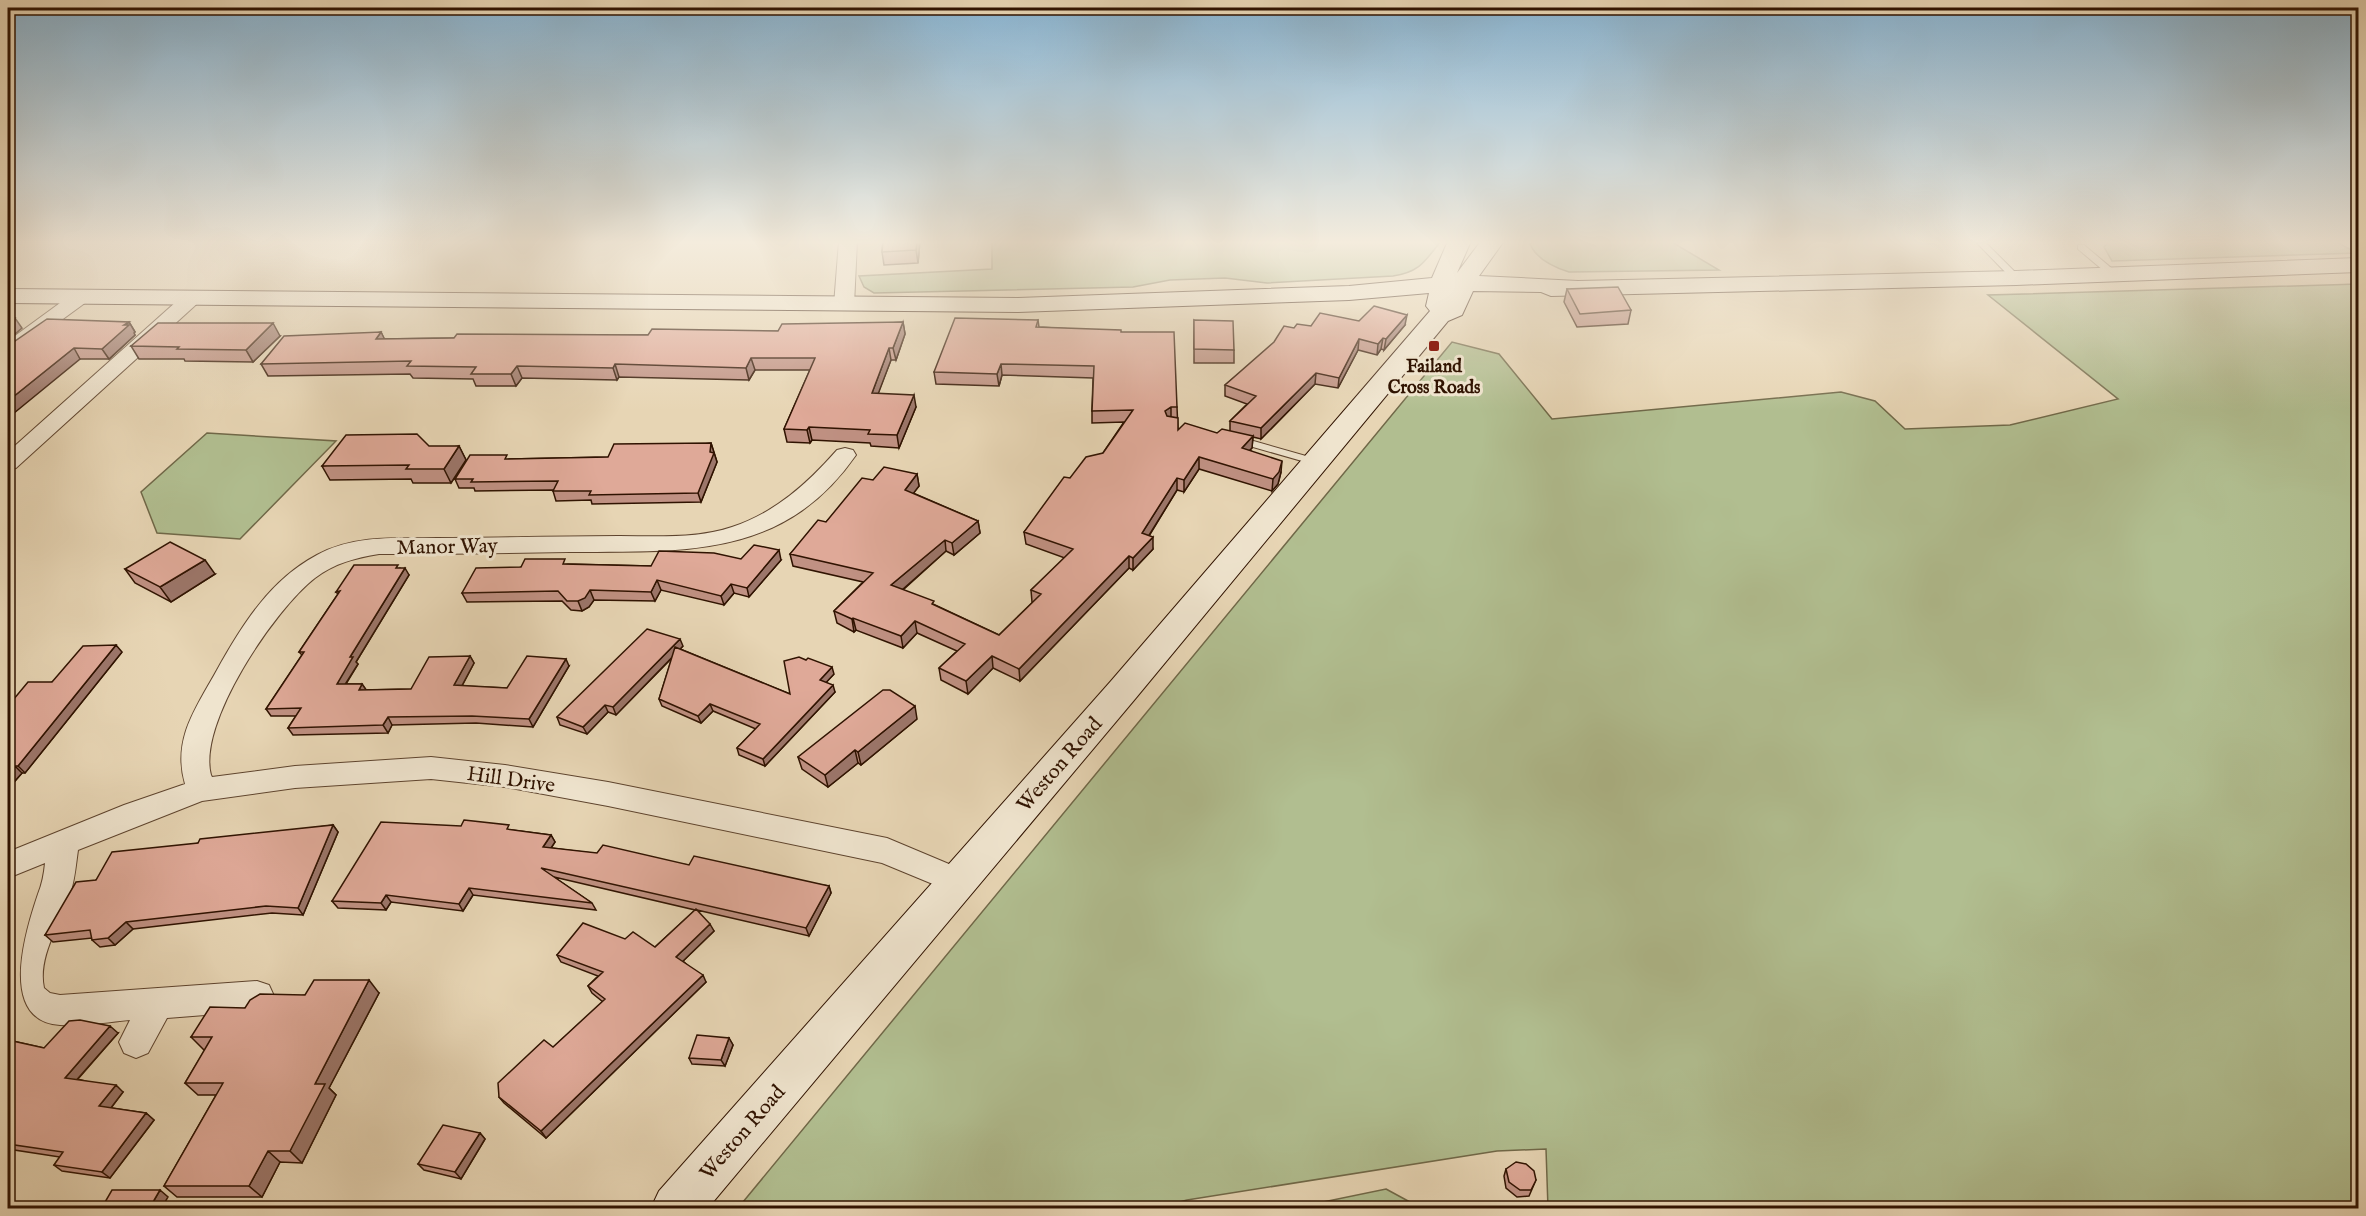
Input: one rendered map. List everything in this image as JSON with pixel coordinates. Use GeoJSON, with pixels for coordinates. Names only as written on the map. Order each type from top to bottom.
{"type":"FeatureCollection","features":[{"type":"Feature","properties":{"kind":"main road"},"geometry":{"type":"LineString","coordinates":[[254,298],[844,305],[1042,305],[1228,298]]}},
{"type":"Feature","properties":{"kind":"main road","name":"Weston Road"},"geometry":{"type":"LineString","coordinates":[[676,1209],[1316,462],[1446,298]]}},
{"type":"Feature","properties":{"kind":"street"},"geometry":{"type":"LineString","coordinates":[[8,350],[80,298]]}},
{"type":"Feature","properties":{"kind":"street"},"geometry":{"type":"LineString","coordinates":[[8,463],[192,298]]}},
{"type":"Feature","properties":{"kind":"street"},"geometry":{"type":"LineString","coordinates":[[844,298],[844,305]]}},
{"type":"Feature","properties":{"kind":"street","name":"Manor Way"},"geometry":{"type":"LineString","coordinates":[[201,790],[194,760],[205,716],[252,631],[267,610],[287,588],[327,560],[354,550],[379,546],[671,543],[721,537],[743,532],[775,518],[800,502],[837,477],[845,455]]}},
{"type":"Feature","properties":{"kind":"street","name":"Hill Drive"},"geometry":{"type":"LineString","coordinates":[[8,865],[135,813],[201,790],[295,777],[430,768],[505,776],[608,794],[887,851],[957,881]]}},
{"type":"Feature","properties":{"kind":"street"},"geometry":{"type":"LineString","coordinates":[[63,842],[56,890],[45,917],[18,965],[15,985],[18,997],[27,1005],[42,1009],[257,996]]}},
{"type":"Feature","properties":{"kind":"street"},"geometry":{"type":"LineString","coordinates":[[136,1042],[157,1003]]}},
{"type":"Feature","properties":{"kind":"lane"},"geometry":{"type":"LineString","coordinates":[[1224,436],[1316,462]]}},
{"type":"Feature","properties":{"kind":"green space"},"geometry":{"type":"Polygon","coordinates":[[[1991,298],[2358,298],[2358,1208],[1548,1208],[1546,1149],[1497,1151],[1187,1200],[1157,1208],[738,1208],[1452,342],[1499,354],[1552,419],[1841,392],[1875,401],[1905,429],[2010,425],[2118,399],[1991,298]]]}},
{"type":"Feature","properties":{"kind":"green space"},"geometry":{"type":"Polygon","coordinates":[[[207,433],[336,441],[240,539],[157,533],[141,492],[207,433]]]}},
{"type":"Feature","properties":{"kind":"green space"},"geometry":{"type":"Polygon","coordinates":[[[1386,1189],[1421,1208],[1294,1208],[1386,1189]]]}},
{"type":"Feature","properties":{"kind":"building"},"geometry":{"type":"Polygon","coordinates":[[[1572,298],[1624,298],[1631,310],[1580,314],[1572,298]]]}},
{"type":"Feature","properties":{"kind":"building"},"geometry":{"type":"Polygon","coordinates":[[[1374,306],[1407,315],[1386,339],[1383,338],[1378,344],[1359,339],[1339,378],[1316,373],[1261,428],[1230,421],[1256,396],[1225,385],[1274,342],[1284,326],[1294,328],[1297,324],[1311,326],[1320,313],[1359,321],[1374,306]]]}},
{"type":"Feature","properties":{"kind":"building"},"geometry":{"type":"Polygon","coordinates":[[[8,317],[15,318],[8,324],[8,317]]]}},
{"type":"Feature","properties":{"kind":"building"},"geometry":{"type":"Polygon","coordinates":[[[955,318],[1038,320],[1036,327],[1121,330],[1121,332],[1174,332],[1177,407],[1171,407],[1165,411],[1167,416],[1178,418],[1178,430],[1185,423],[1217,433],[1222,429],[1253,436],[1242,448],[1282,461],[1279,472],[1273,479],[1199,457],[1184,480],[1177,478],[1142,533],[1153,537],[1133,558],[1129,556],[1019,669],[992,656],[966,681],[939,668],[965,644],[915,621],[901,636],[834,611],[873,573],[790,554],[818,520],[826,522],[862,478],[873,480],[884,467],[917,474],[905,490],[978,521],[952,543],[945,540],[891,585],[934,601],[932,604],[999,635],[1041,594],[1031,590],[1073,549],[1024,532],[1064,477],[1070,478],[1086,457],[1103,453],[1133,410],[1092,411],[1094,366],[1001,364],[997,374],[934,372],[955,318]]]}},
{"type":"Feature","properties":{"kind":"building"},"geometry":{"type":"Polygon","coordinates":[[[47,319],[129,322],[124,325],[129,325],[102,349],[74,348],[8,401],[8,346],[47,319]]]}},
{"type":"Feature","properties":{"kind":"building"},"geometry":{"type":"Polygon","coordinates":[[[1194,320],[1233,321],[1234,350],[1194,349],[1194,320]]]}},
{"type":"Feature","properties":{"kind":"building"},"geometry":{"type":"Polygon","coordinates":[[[903,322],[893,348],[889,348],[872,393],[914,395],[897,435],[868,434],[870,430],[809,427],[807,430],[784,429],[815,358],[751,358],[746,368],[615,364],[613,368],[517,366],[511,374],[471,374],[476,367],[407,366],[411,361],[261,364],[284,336],[381,332],[376,339],[454,338],[457,334],[648,335],[652,329],[778,331],[782,324],[903,322]]]}},
{"type":"Feature","properties":{"kind":"building"},"geometry":{"type":"Polygon","coordinates":[[[158,323],[273,323],[246,350],[131,346],[158,323]]]}},
{"type":"Feature","properties":{"kind":"building"},"geometry":{"type":"Polygon","coordinates":[[[417,434],[429,446],[459,446],[444,469],[406,469],[409,465],[322,466],[346,435],[417,434]]]}},
{"type":"Feature","properties":{"kind":"building"},"geometry":{"type":"Polygon","coordinates":[[[711,443],[710,452],[714,453],[698,493],[589,495],[591,491],[553,491],[558,481],[471,482],[473,479],[455,479],[470,455],[507,455],[505,459],[608,457],[614,444],[711,443]]]}},
{"type":"Feature","properties":{"kind":"building"},"geometry":{"type":"Polygon","coordinates":[[[170,542],[205,560],[160,587],[125,569],[170,542]]]}},
{"type":"Feature","properties":{"kind":"building"},"geometry":{"type":"Polygon","coordinates":[[[754,545],[779,550],[747,588],[731,584],[721,596],[657,580],[651,592],[590,590],[585,598],[578,601],[567,601],[558,591],[462,593],[476,568],[521,567],[525,559],[565,559],[563,564],[651,566],[659,551],[714,553],[741,559],[754,545]]]}},
{"type":"Feature","properties":{"kind":"building"},"geometry":{"type":"Polygon","coordinates":[[[354,565],[398,565],[396,568],[405,568],[350,657],[353,657],[337,684],[362,684],[359,690],[411,689],[429,657],[470,656],[454,685],[507,688],[527,656],[566,659],[529,719],[472,716],[388,717],[383,725],[288,728],[301,708],[266,709],[304,652],[299,652],[340,591],[336,592],[354,565]]]}},
{"type":"Feature","properties":{"kind":"building"},"geometry":{"type":"Polygon","coordinates":[[[647,629],[680,639],[613,707],[605,705],[583,727],[557,717],[647,629]]]}},
{"type":"Feature","properties":{"kind":"building"},"geometry":{"type":"Polygon","coordinates":[[[116,645],[18,766],[15,766],[8,774],[8,706],[28,682],[52,682],[83,646],[116,645]]]}},
{"type":"Feature","properties":{"kind":"building"},"geometry":{"type":"Polygon","coordinates":[[[675,647],[790,694],[784,661],[799,657],[806,660],[808,658],[832,667],[820,680],[833,685],[763,759],[737,748],[760,724],[710,704],[698,716],[659,699],[675,647]]]}},
{"type":"Feature","properties":{"kind":"building"},"geometry":{"type":"Polygon","coordinates":[[[883,690],[890,690],[915,706],[858,752],[855,750],[825,775],[798,757],[883,690]]]}},
{"type":"Feature","properties":{"kind":"building"},"geometry":{"type":"Polygon","coordinates":[[[464,820],[509,825],[507,829],[551,835],[543,847],[597,853],[603,845],[689,865],[694,856],[829,886],[806,928],[541,868],[592,903],[469,888],[459,904],[386,895],[381,903],[332,901],[381,822],[461,826],[464,820]]]}},
{"type":"Feature","properties":{"kind":"building"},"geometry":{"type":"Polygon","coordinates":[[[333,825],[298,908],[266,906],[126,922],[108,938],[92,940],[90,930],[45,935],[76,882],[96,880],[112,852],[198,843],[200,839],[333,825]]]}},
{"type":"Feature","properties":{"kind":"building"},"geometry":{"type":"Polygon","coordinates":[[[696,909],[710,924],[676,957],[703,975],[541,1131],[499,1097],[498,1083],[544,1040],[553,1047],[605,999],[588,986],[603,972],[557,955],[583,923],[625,939],[633,932],[655,947],[696,909]]]}},
{"type":"Feature","properties":{"kind":"building"},"geometry":{"type":"Polygon","coordinates":[[[314,980],[369,980],[315,1084],[325,1084],[290,1151],[268,1151],[249,1186],[164,1186],[223,1083],[185,1083],[212,1037],[191,1037],[210,1007],[245,1008],[250,1000],[260,994],[305,995],[314,980]]]}},
{"type":"Feature","properties":{"kind":"building"},"geometry":{"type":"Polygon","coordinates":[[[80,1020],[110,1026],[65,1078],[116,1085],[99,1106],[146,1113],[102,1172],[54,1165],[63,1152],[8,1144],[8,1040],[44,1048],[69,1021],[80,1020]]]}},
{"type":"Feature","properties":{"kind":"building"},"geometry":{"type":"Polygon","coordinates":[[[697,1035],[729,1038],[721,1060],[689,1058],[697,1035]]]}},
{"type":"Feature","properties":{"kind":"building"},"geometry":{"type":"Polygon","coordinates":[[[443,1125],[480,1133],[455,1172],[418,1164],[443,1125]]]}},
{"type":"Feature","properties":{"kind":"building"},"geometry":{"type":"Polygon","coordinates":[[[1516,1162],[1526,1164],[1534,1171],[1536,1180],[1531,1190],[1520,1190],[1509,1182],[1506,1169],[1516,1162]]]}},
{"type":"Feature","properties":{"kind":"building"},"geometry":{"type":"Polygon","coordinates":[[[112,1190],[160,1190],[149,1209],[101,1209],[112,1190]]]}},
{"type":"Feature","properties":{"kind":"place","name":"Failand Cross Roads"},"geometry":{"type":"Point","coordinates":[1434,346]}}]}
